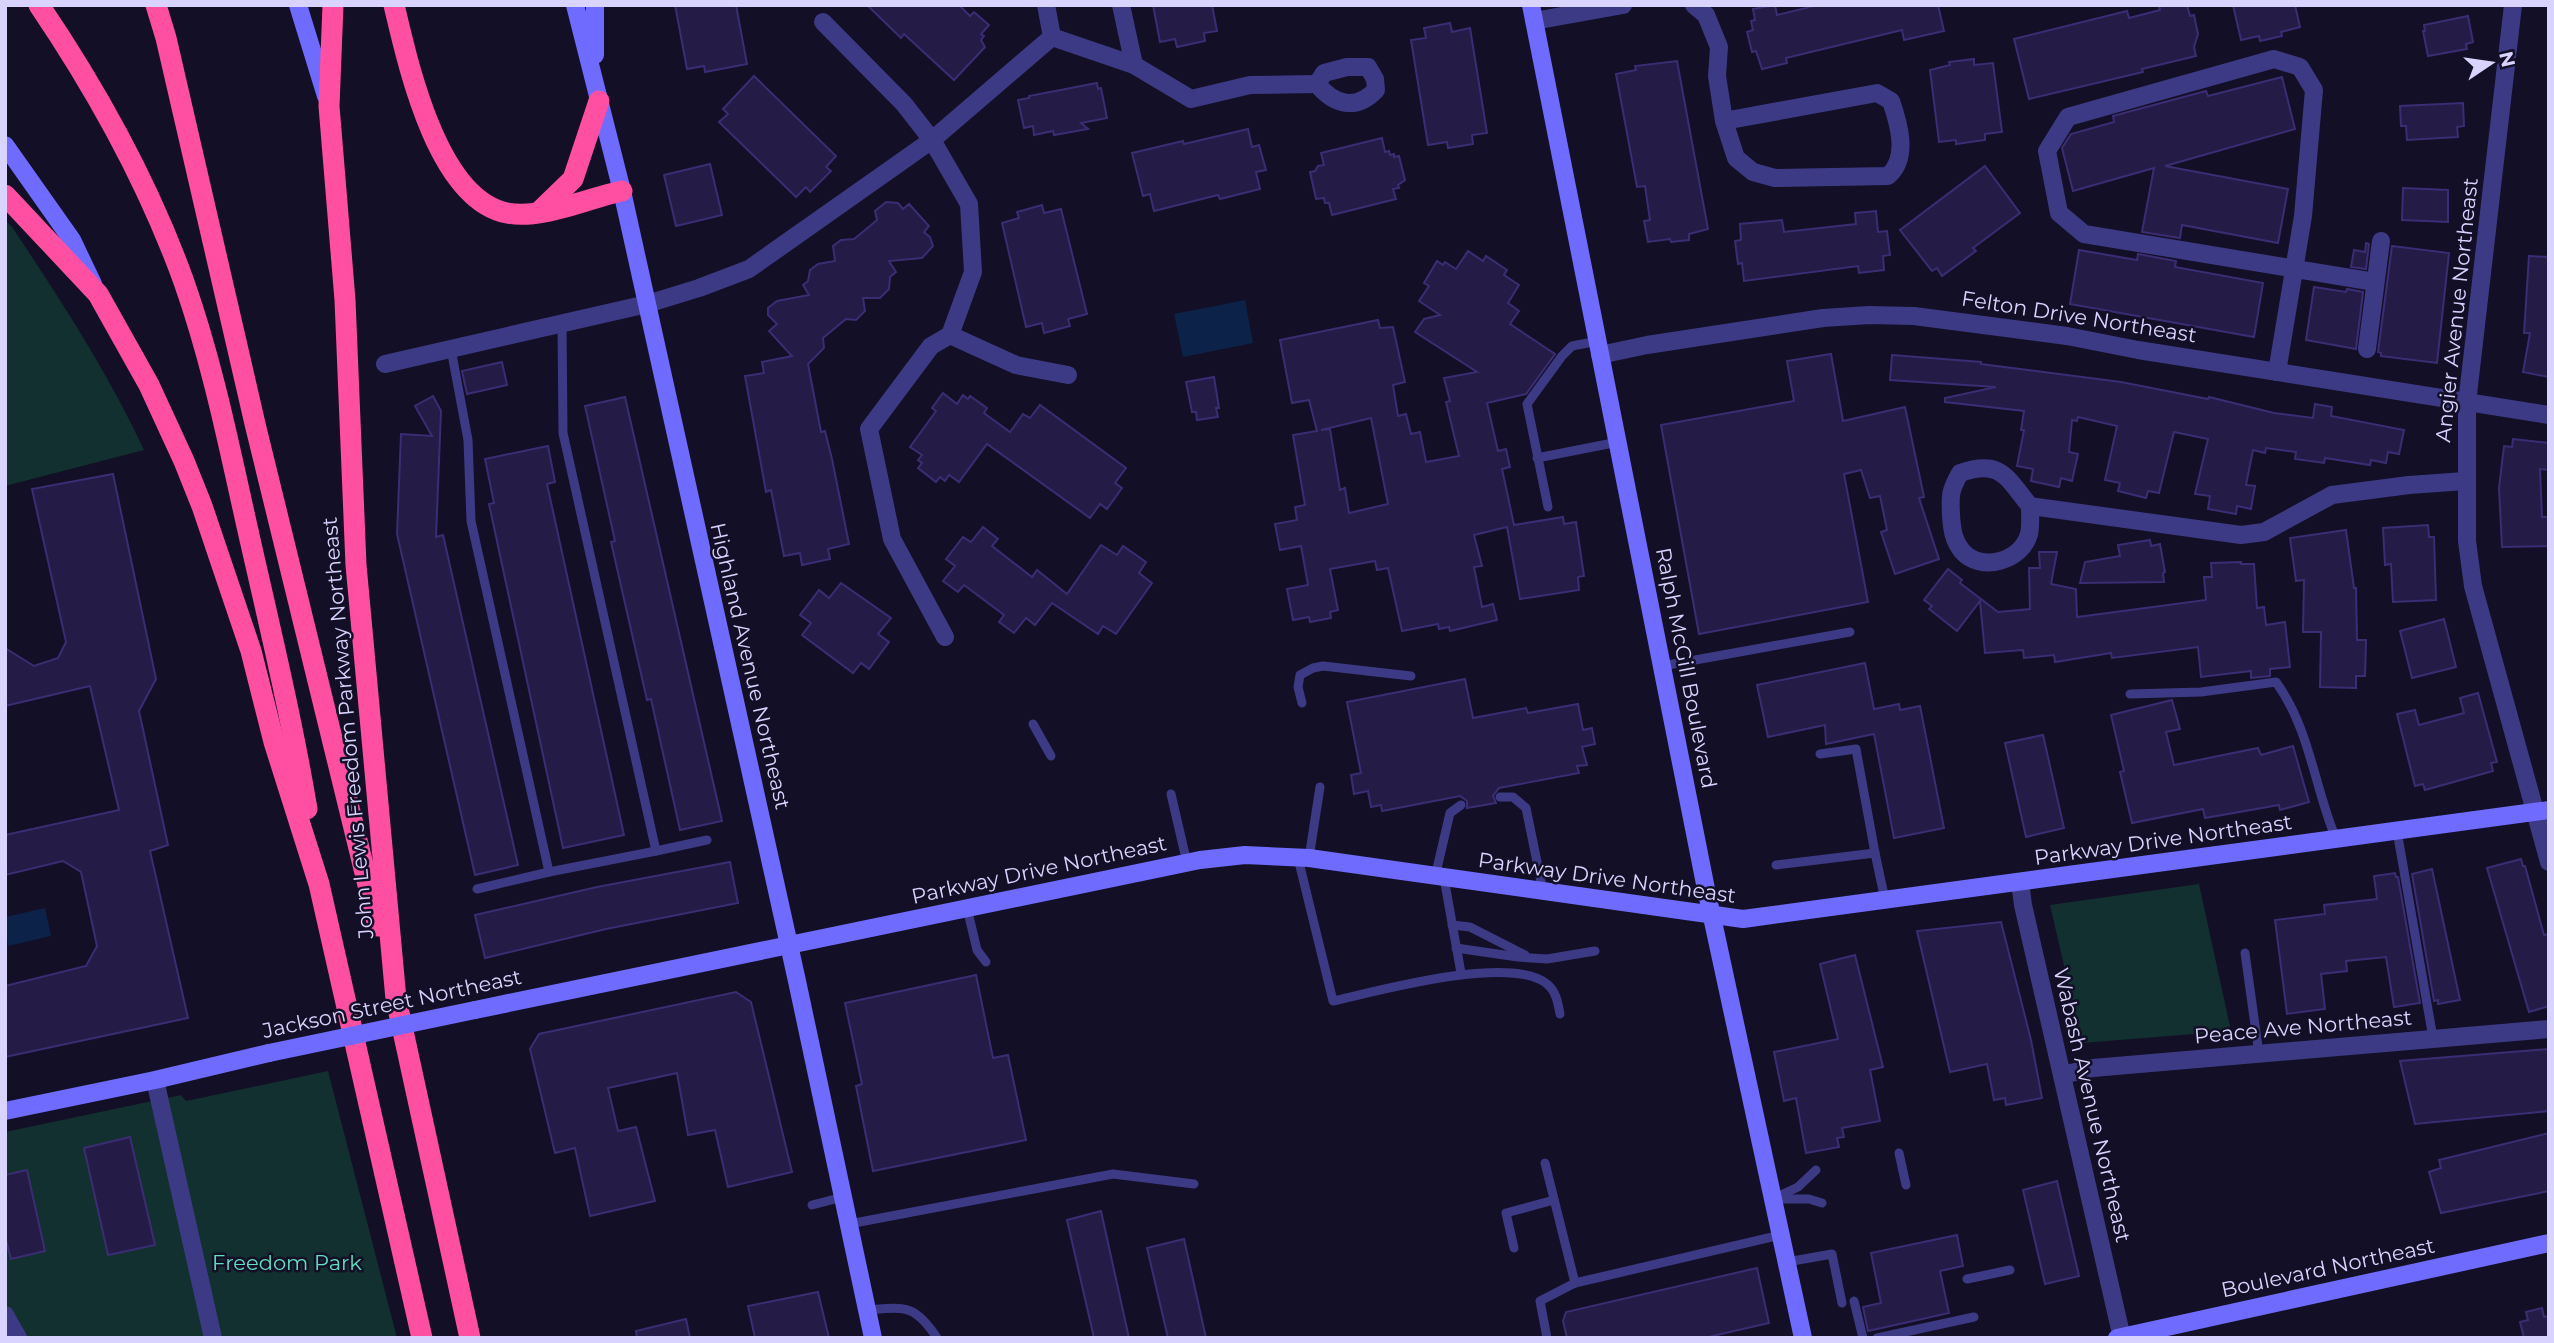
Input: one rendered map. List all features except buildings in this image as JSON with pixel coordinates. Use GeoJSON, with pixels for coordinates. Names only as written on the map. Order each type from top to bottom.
{"type":"FeatureCollection","features":[{"type":"Feature","properties":{"kind":"highway"},"geometry":{"type":"LineString","coordinates":[[39,5],[76,60],[125,146],[159,218],[184,283],[208,361],[227,438],[294,734],[319,884]]}},
{"type":"Feature","properties":{"kind":"highway"},"geometry":{"type":"LineString","coordinates":[[156,5],[176,78],[256,428],[396,999]]}},
{"type":"Feature","properties":{"kind":"highway","name":"John Lewis Freedom Parkway Northeast"},"geometry":{"type":"LineString","coordinates":[[334,5],[329,106],[345,300],[356,565],[396,999],[470,1338]]}},
{"type":"Feature","properties":{"kind":"highway"},"geometry":{"type":"LineString","coordinates":[[394,5],[412,82],[426,118],[461,182],[472,195],[488,206],[508,213],[537,214],[622,191]]}},
{"type":"Feature","properties":{"kind":"highway"},"geometry":{"type":"LineString","coordinates":[[537,214],[573,178],[598,96]]}},
{"type":"Feature","properties":{"kind":"highway","name":"John Lewis Freedom Parkway Northeast"},"geometry":{"type":"LineString","coordinates":[[5,195],[98,294],[149,385],[202,506],[251,651],[274,742],[319,884],[422,1338]]}},
{"type":"Feature","properties":{"kind":"main road"},"geometry":{"type":"LineString","coordinates":[[298,5],[329,106]]}},
{"type":"Feature","properties":{"kind":"main road","name":"Highland Avenue Northeast"},"geometry":{"type":"LineString","coordinates":[[575,5],[622,191],[789,944],[873,1338]]}},
{"type":"Feature","properties":{"kind":"main road"},"geometry":{"type":"LineString","coordinates":[[595,5],[598,96]]}},
{"type":"Feature","properties":{"kind":"main road","name":"Ralph McGill Boulevard"},"geometry":{"type":"LineString","coordinates":[[1533,13],[1712,916],[1803,1338]]}},
{"type":"Feature","properties":{"kind":"main road"},"geometry":{"type":"LineString","coordinates":[[5,145],[72,240],[98,294]]}},
{"type":"Feature","properties":{"kind":"main road","name":"Parkway Drive Northeast"},"geometry":{"type":"LineString","coordinates":[[789,944],[1187,863],[1245,855],[1303,858],[1743,919],[2542,811]]}},
{"type":"Feature","properties":{"kind":"main road","name":"Jackson Street Northeast"},"geometry":{"type":"LineString","coordinates":[[5,1111],[789,944]]}},
{"type":"Feature","properties":{"kind":"main road","name":"Boulevard Northeast"},"geometry":{"type":"LineString","coordinates":[[2121,1337],[2549,1243]]}},
{"type":"Feature","properties":{"kind":"street"},"geometry":{"type":"LineString","coordinates":[[1046,5],[1052,37]]}},
{"type":"Feature","properties":{"kind":"street"},"geometry":{"type":"LineString","coordinates":[[1121,5],[1134,65]]}},
{"type":"Feature","properties":{"kind":"street"},"geometry":{"type":"LineString","coordinates":[[1533,13],[1623,5]]}},
{"type":"Feature","properties":{"kind":"street"},"geometry":{"type":"LineString","coordinates":[[1694,5],[1706,15],[1719,47],[1717,76],[1724,121],[1735,158],[1754,172],[1774,178],[1888,176],[1895,169],[1900,155],[1900,135],[1891,101],[1877,93],[1724,121]]}},
{"type":"Feature","properties":{"kind":"street","name":"Angier Avenue Northeast"},"geometry":{"type":"LineString","coordinates":[[2512,5],[2467,403],[2466,541],[2473,586],[2542,811],[2549,862]]}},
{"type":"Feature","properties":{"kind":"street"},"geometry":{"type":"LineString","coordinates":[[823,22],[904,104],[932,140],[969,204],[973,272],[950,335],[930,346],[869,429],[892,538],[945,637]]}},
{"type":"Feature","properties":{"kind":"street"},"geometry":{"type":"LineString","coordinates":[[1052,37],[1134,65],[1191,99],[1250,85],[1318,84]]}},
{"type":"Feature","properties":{"kind":"street"},"geometry":{"type":"LineString","coordinates":[[385,364],[647,304],[750,270],[932,140],[1052,37]]}},
{"type":"Feature","properties":{"kind":"street"},"geometry":{"type":"LineString","coordinates":[[2277,372],[2295,270],[2314,90],[2300,67],[2274,59],[2068,117],[2047,151],[2059,213],[2084,234],[2295,270],[2375,282]]}},
{"type":"Feature","properties":{"kind":"street"},"geometry":{"type":"LineString","coordinates":[[2367,349],[2381,241]]}},
{"type":"Feature","properties":{"kind":"street","name":"Felton Drive Northeast"},"geometry":{"type":"LineString","coordinates":[[1599,348],[1647,345],[1823,318],[1914,316],[2067,336],[2549,415]]}},
{"type":"Feature","properties":{"kind":"street"},"geometry":{"type":"LineString","coordinates":[[950,335],[1016,365],[1068,375]]}},
{"type":"Feature","properties":{"kind":"street"},"geometry":{"type":"LineString","coordinates":[[2030,506],[2029,535],[2018,553],[2002,561],[1981,562],[1963,553],[1952,534],[1950,492],[1960,473],[1978,467],[1989,467],[2005,476],[2030,506],[2241,535],[2264,532],[2332,495],[2465,481]]}},
{"type":"Feature","properties":{"kind":"street","name":"Wabash Avenue Northeast"},"geometry":{"type":"LineString","coordinates":[[2020,882],[2121,1337]]}},
{"type":"Feature","properties":{"kind":"street","name":"Peace Ave Northeast"},"geometry":{"type":"LineString","coordinates":[[2062,1074],[2092,1068],[2549,1028]]}},
{"type":"Feature","properties":{"kind":"street"},"geometry":{"type":"LineString","coordinates":[[155,1080],[214,1338]]}},
{"type":"Feature","properties":{"kind":"street"},"geometry":{"type":"LineString","coordinates":[[5,1315],[18,1338]]}},
{"type":"Feature","properties":{"kind":"lane"},"geometry":{"type":"LineString","coordinates":[[562,323],[563,433],[656,851]]}},
{"type":"Feature","properties":{"kind":"lane"},"geometry":{"type":"LineString","coordinates":[[1548,507],[1527,404],[1572,346],[1599,348]]}},
{"type":"Feature","properties":{"kind":"lane"},"geometry":{"type":"LineString","coordinates":[[451,348],[468,440],[471,521],[550,872]]}},
{"type":"Feature","properties":{"kind":"lane"},"geometry":{"type":"LineString","coordinates":[[1537,458],[1618,442]]}},
{"type":"Feature","properties":{"kind":"lane"},"geometry":{"type":"LineString","coordinates":[[1662,666],[1850,632]]}},
{"type":"Feature","properties":{"kind":"lane"},"geometry":{"type":"LineString","coordinates":[[1302,704],[1298,687],[1300,675],[1313,668],[1323,666],[1411,676]]}},
{"type":"Feature","properties":{"kind":"lane"},"geometry":{"type":"LineString","coordinates":[[2130,694],[2201,692],[2276,682],[2288,699],[2305,735],[2336,839]]}},
{"type":"Feature","properties":{"kind":"lane"},"geometry":{"type":"LineString","coordinates":[[1033,724],[1051,756]]}},
{"type":"Feature","properties":{"kind":"lane"},"geometry":{"type":"LineString","coordinates":[[1820,754],[1856,749],[1885,900]]}},
{"type":"Feature","properties":{"kind":"lane"},"geometry":{"type":"LineString","coordinates":[[1320,787],[1303,858],[1333,1001],[1461,973],[1509,974],[1543,981],[1554,993],[1560,1014]]}},
{"type":"Feature","properties":{"kind":"lane"},"geometry":{"type":"LineString","coordinates":[[1171,794],[1187,863]]}},
{"type":"Feature","properties":{"kind":"lane"},"geometry":{"type":"LineString","coordinates":[[1500,797],[1513,797],[1525,808],[1543,892]]}},
{"type":"Feature","properties":{"kind":"lane"},"geometry":{"type":"LineString","coordinates":[[1461,804],[1450,813],[1439,878],[1461,973]]}},
{"type":"Feature","properties":{"kind":"lane"},"geometry":{"type":"LineString","coordinates":[[2397,831],[2433,1038]]}},
{"type":"Feature","properties":{"kind":"lane"},"geometry":{"type":"LineString","coordinates":[[477,889],[707,840]]}},
{"type":"Feature","properties":{"kind":"lane"},"geometry":{"type":"LineString","coordinates":[[1776,865],[1875,853]]}},
{"type":"Feature","properties":{"kind":"lane"},"geometry":{"type":"LineString","coordinates":[[967,908],[976,950],[986,962]]}},
{"type":"Feature","properties":{"kind":"lane"},"geometry":{"type":"LineString","coordinates":[[1452,925],[1470,927],[1533,958]]}},
{"type":"Feature","properties":{"kind":"lane"},"geometry":{"type":"LineString","coordinates":[[1456,948],[1533,958],[1561,957],[1595,951]]}},
{"type":"Feature","properties":{"kind":"lane"},"geometry":{"type":"LineString","coordinates":[[2245,953],[2259,1054]]}},
{"type":"Feature","properties":{"kind":"lane"},"geometry":{"type":"LineString","coordinates":[[1899,1153],[1906,1185]]}},
{"type":"Feature","properties":{"kind":"lane"},"geometry":{"type":"LineString","coordinates":[[1545,1163],[1575,1283]]}},
{"type":"Feature","properties":{"kind":"lane"},"geometry":{"type":"LineString","coordinates":[[1773,1199],[1798,1187],[1816,1170]]}},
{"type":"Feature","properties":{"kind":"lane"},"geometry":{"type":"LineString","coordinates":[[849,1224],[1113,1174],[1194,1184]]}},
{"type":"Feature","properties":{"kind":"lane"},"geometry":{"type":"LineString","coordinates":[[811,1205],[843,1197]]}},
{"type":"Feature","properties":{"kind":"lane"},"geometry":{"type":"LineString","coordinates":[[1773,1199],[1809,1199],[1822,1203]]}},
{"type":"Feature","properties":{"kind":"lane"},"geometry":{"type":"LineString","coordinates":[[1514,1248],[1506,1213],[1554,1200]]}},
{"type":"Feature","properties":{"kind":"lane"},"geometry":{"type":"LineString","coordinates":[[1547,1338],[1540,1301],[1575,1283],[1781,1235]]}},
{"type":"Feature","properties":{"kind":"lane"},"geometry":{"type":"LineString","coordinates":[[1787,1262],[1832,1254],[1842,1303]]}},
{"type":"Feature","properties":{"kind":"lane"},"geometry":{"type":"LineString","coordinates":[[1967,1279],[2010,1270]]}},
{"type":"Feature","properties":{"kind":"lane"},"geometry":{"type":"LineString","coordinates":[[1854,1301],[1863,1338]]}},
{"type":"Feature","properties":{"kind":"lane"},"geometry":{"type":"LineString","coordinates":[[867,1310],[912,1310],[925,1319],[937,1338]]}},
{"type":"Feature","properties":{"kind":"lane"},"geometry":{"type":"LineString","coordinates":[[1877,1338],[1974,1317]]}},
{"type":"Feature","properties":{"kind":"green space"},"geometry":{"type":"Polygon","coordinates":[[[5,220],[82,336],[115,392],[144,450],[5,486],[5,220]]]}},
{"type":"Feature","properties":{"kind":"green space"},"geometry":{"type":"Polygon","coordinates":[[[2199,884],[2231,1031],[2082,1043],[2050,905],[2199,884]]]}},
{"type":"Feature","properties":{"kind":"green space","name":"Freedom Park"},"geometry":{"type":"Polygon","coordinates":[[[328,1071],[397,1338],[5,1338],[5,1132],[181,1095],[186,1101],[328,1071]]]}},
{"type":"Feature","properties":{"kind":"water"},"geometry":{"type":"Polygon","coordinates":[[[1245,300],[1253,343],[1183,357],[1174,314],[1245,300]]]}},
{"type":"Feature","properties":{"kind":"water"},"geometry":{"type":"Polygon","coordinates":[[[45,908],[51,936],[8,946],[5,917],[45,908]]]}}]}
